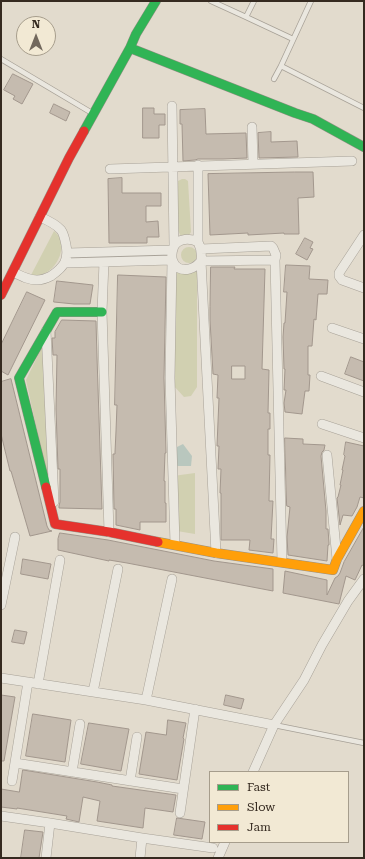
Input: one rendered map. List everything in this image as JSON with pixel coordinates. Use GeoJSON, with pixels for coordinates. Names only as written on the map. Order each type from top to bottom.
{"type":"FeatureCollection","features":[{"type":"Feature","properties":{"kind":"street"},"geometry":{"type":"LineString","coordinates":[[1,295],[69,158],[130,48],[136,34],[156,1]]}},
{"type":"Feature","properties":{"kind":"street"},"geometry":{"type":"LineString","coordinates":[[130,48],[313,119],[364,148]]}},
{"type":"Feature","properties":{"kind":"street"},"geometry":{"type":"LineString","coordinates":[[172,106],[170,378],[175,544]]}},
{"type":"Feature","properties":{"kind":"street"},"geometry":{"type":"LineString","coordinates":[[252,128],[254,164]]}},
{"type":"Feature","properties":{"kind":"street"},"geometry":{"type":"LineString","coordinates":[[110,169],[352,161]]}},
{"type":"Feature","properties":{"kind":"street"},"geometry":{"type":"LineString","coordinates":[[198,165],[199,245],[202,255],[201,261],[216,553]]}},
{"type":"Feature","properties":{"kind":"street"},"geometry":{"type":"LineString","coordinates":[[13,272],[29,280],[38,280],[57,272],[65,263],[68,252],[61,230],[54,223],[40,217]]}},
{"type":"Feature","properties":{"kind":"street"},"geometry":{"type":"LineString","coordinates":[[364,235],[339,273],[342,280],[364,288]]}},
{"type":"Feature","properties":{"kind":"street"},"geometry":{"type":"LineString","coordinates":[[275,260],[201,261],[198,265],[188,269],[183,269],[174,265],[172,252],[176,242],[181,240],[190,240],[199,245],[271,246],[276,255],[282,562]]}},
{"type":"Feature","properties":{"kind":"street"},"geometry":{"type":"LineString","coordinates":[[68,252],[172,252]]}},
{"type":"Feature","properties":{"kind":"street"},"geometry":{"type":"LineString","coordinates":[[65,263],[104,262],[172,252]]}},
{"type":"Feature","properties":{"kind":"street"},"geometry":{"type":"LineString","coordinates":[[104,262],[102,312],[109,532]]}},
{"type":"Feature","properties":{"kind":"street"},"geometry":{"type":"LineString","coordinates":[[55,524],[19,378],[57,312],[102,312]]}},
{"type":"Feature","properties":{"kind":"street"},"geometry":{"type":"LineString","coordinates":[[332,328],[364,339]]}},
{"type":"Feature","properties":{"kind":"street"},"geometry":{"type":"LineString","coordinates":[[46,330],[55,524]]}},
{"type":"Feature","properties":{"kind":"street"},"geometry":{"type":"LineString","coordinates":[[320,376],[364,392]]}},
{"type":"Feature","properties":{"kind":"street"},"geometry":{"type":"LineString","coordinates":[[322,424],[364,438]]}},
{"type":"Feature","properties":{"kind":"street"},"geometry":{"type":"LineString","coordinates":[[327,455],[338,559]]}},
{"type":"Feature","properties":{"kind":"street"},"geometry":{"type":"LineString","coordinates":[[55,524],[109,532],[216,553],[333,570],[364,511]]}},
{"type":"Feature","properties":{"kind":"street"},"geometry":{"type":"LineString","coordinates":[[1,605],[15,537]]}},
{"type":"Feature","properties":{"kind":"street"},"geometry":{"type":"LineString","coordinates":[[38,684],[60,560]]}},
{"type":"Feature","properties":{"kind":"street"},"geometry":{"type":"LineString","coordinates":[[94,692],[118,569]]}},
{"type":"Feature","properties":{"kind":"street"},"geometry":{"type":"LineString","coordinates":[[146,700],[172,579]]}},
{"type":"Feature","properties":{"kind":"street"},"geometry":{"type":"LineString","coordinates":[[254,771],[274,725],[304,680],[322,645],[348,601],[364,579]]}},
{"type":"Feature","properties":{"kind":"street"},"geometry":{"type":"LineString","coordinates":[[1,678],[146,700],[274,725]]}},
{"type":"Feature","properties":{"kind":"street"},"geometry":{"type":"LineString","coordinates":[[12,781],[28,682]]}},
{"type":"Feature","properties":{"kind":"street"},"geometry":{"type":"LineString","coordinates":[[180,813],[195,710]]}},
{"type":"Feature","properties":{"kind":"street"},"geometry":{"type":"LineString","coordinates":[[72,772],[80,724]]}},
{"type":"Feature","properties":{"kind":"street"},"geometry":{"type":"LineString","coordinates":[[130,781],[137,737]]}},
{"type":"Feature","properties":{"kind":"street"},"geometry":{"type":"LineString","coordinates":[[15,763],[183,789]]}},
{"type":"Feature","properties":{"kind":"street"},"geometry":{"type":"LineString","coordinates":[[1,816],[213,848]]}},
{"type":"Feature","properties":{"kind":"street"},"geometry":{"type":"LineString","coordinates":[[46,858],[50,823]]}},
{"type":"Feature","properties":{"kind":"street"},"geometry":{"type":"LineString","coordinates":[[140,858],[142,838]]}},
{"type":"Feature","properties":{"kind":"street"},"geometry":{"type":"LineString","coordinates":[[218,858],[225,843]]}},
{"type":"Feature","properties":{"kind":"lane"},"geometry":{"type":"LineString","coordinates":[[211,1],[293,39]]}},
{"type":"Feature","properties":{"kind":"lane"},"geometry":{"type":"LineString","coordinates":[[246,18],[254,1]]}},
{"type":"Feature","properties":{"kind":"lane"},"geometry":{"type":"LineString","coordinates":[[274,79],[311,1]]}},
{"type":"Feature","properties":{"kind":"lane"},"geometry":{"type":"LineString","coordinates":[[1,59],[93,114]]}},
{"type":"Feature","properties":{"kind":"lane"},"geometry":{"type":"LineString","coordinates":[[281,66],[364,108]]}},
{"type":"Feature","properties":{"kind":"lane"},"geometry":{"type":"LineString","coordinates":[[274,725],[364,743]]}},
{"type":"Feature","properties":{"kind":"green space"},"geometry":{"type":"Polygon","coordinates":[[[182,179],[188,181],[191,232],[189,235],[181,236],[178,231],[177,183],[182,179]]]}},
{"type":"Feature","properties":{"kind":"green space"},"geometry":{"type":"Polygon","coordinates":[[[54,231],[59,236],[61,242],[60,256],[57,262],[46,272],[39,275],[31,275],[54,231]]]}},
{"type":"Feature","properties":{"kind":"green space"},"geometry":{"type":"Polygon","coordinates":[[[189,247],[196,252],[197,255],[192,262],[189,263],[182,258],[181,255],[186,248],[189,247]]]}},
{"type":"Feature","properties":{"kind":"green space"},"geometry":{"type":"Polygon","coordinates":[[[174,272],[197,272],[197,387],[191,396],[184,397],[173,385],[174,272]]]}},
{"type":"Feature","properties":{"kind":"green space"},"geometry":{"type":"Polygon","coordinates":[[[42,347],[46,348],[48,481],[26,380],[42,347]]]}},
{"type":"Feature","properties":{"kind":"green space"},"geometry":{"type":"Polygon","coordinates":[[[195,473],[195,534],[171,530],[173,476],[195,473]]]}},
{"type":"Feature","properties":{"kind":"shaded area"},"geometry":{"type":"Polygon","coordinates":[[[183,444],[192,456],[191,466],[176,466],[175,448],[183,444]]]}},
{"type":"Feature","properties":{"kind":"building"},"geometry":{"type":"Polygon","coordinates":[[[13,74],[33,84],[22,104],[13,99],[15,96],[4,90],[13,74]]]}},
{"type":"Feature","properties":{"kind":"building"},"geometry":{"type":"Polygon","coordinates":[[[54,104],[70,112],[66,121],[50,113],[54,104]]]}},
{"type":"Feature","properties":{"kind":"building"},"geometry":{"type":"Polygon","coordinates":[[[143,108],[154,108],[154,114],[165,114],[165,125],[159,125],[159,138],[143,138],[143,108]]]}},
{"type":"Feature","properties":{"kind":"building"},"geometry":{"type":"Polygon","coordinates":[[[205,109],[206,134],[246,133],[247,158],[198,159],[183,161],[180,110],[205,109]]]}},
{"type":"Feature","properties":{"kind":"building"},"geometry":{"type":"Polygon","coordinates":[[[271,132],[271,142],[297,141],[298,157],[259,158],[258,133],[271,132]]]}},
{"type":"Feature","properties":{"kind":"building"},"geometry":{"type":"Polygon","coordinates":[[[313,172],[314,197],[298,198],[299,234],[284,233],[248,235],[248,233],[210,235],[208,174],[313,172]]]}},
{"type":"Feature","properties":{"kind":"building"},"geometry":{"type":"Polygon","coordinates":[[[122,178],[122,193],[161,193],[161,206],[146,206],[146,222],[158,221],[159,237],[147,237],[147,243],[109,243],[108,179],[122,178]]]}},
{"type":"Feature","properties":{"kind":"building"},"geometry":{"type":"Polygon","coordinates":[[[305,238],[313,242],[310,248],[313,249],[307,260],[296,254],[305,238]]]}},
{"type":"Feature","properties":{"kind":"building"},"geometry":{"type":"Polygon","coordinates":[[[286,265],[310,266],[309,279],[328,280],[327,294],[318,294],[312,346],[308,346],[308,375],[310,375],[309,391],[305,391],[302,414],[285,412],[284,403],[286,390],[284,390],[285,369],[283,337],[287,292],[284,292],[286,265]]]}},
{"type":"Feature","properties":{"kind":"building"},"geometry":{"type":"Polygon","coordinates":[[[211,267],[265,269],[262,369],[269,370],[269,501],[273,501],[271,539],[274,539],[273,553],[249,550],[250,540],[221,540],[221,469],[218,469],[219,446],[217,446],[219,398],[217,398],[218,375],[213,374],[210,320],[211,267]],[[232,366],[232,379],[245,379],[245,366],[232,366]]]}},
{"type":"Feature","properties":{"kind":"building"},"geometry":{"type":"Polygon","coordinates":[[[118,275],[166,277],[164,378],[166,453],[164,481],[166,522],[140,522],[140,530],[116,525],[116,509],[114,509],[113,454],[115,454],[117,405],[115,405],[118,275]]]}},
{"type":"Feature","properties":{"kind":"building"},"geometry":{"type":"Polygon","coordinates":[[[57,281],[93,285],[90,304],[54,302],[57,281]]]}},
{"type":"Feature","properties":{"kind":"building"},"geometry":{"type":"Polygon","coordinates":[[[27,292],[45,300],[8,375],[1,371],[1,345],[27,292]]]}},
{"type":"Feature","properties":{"kind":"building"},"geometry":{"type":"Polygon","coordinates":[[[62,320],[96,321],[102,509],[59,508],[60,469],[58,469],[56,409],[57,355],[53,355],[52,338],[55,338],[55,332],[62,320]]]}},
{"type":"Feature","properties":{"kind":"building"},"geometry":{"type":"Polygon","coordinates":[[[351,357],[364,362],[364,381],[345,374],[351,357]]]}},
{"type":"Feature","properties":{"kind":"building"},"geometry":{"type":"Polygon","coordinates":[[[11,379],[47,526],[49,530],[52,531],[30,536],[10,471],[1,434],[1,382],[11,379]]]}},
{"type":"Feature","properties":{"kind":"building"},"geometry":{"type":"Polygon","coordinates":[[[285,438],[303,439],[303,444],[325,445],[321,456],[326,511],[326,529],[328,529],[329,543],[327,561],[288,555],[287,537],[290,507],[287,506],[285,438]]]}},
{"type":"Feature","properties":{"kind":"building"},"geometry":{"type":"Polygon","coordinates":[[[346,442],[364,446],[364,498],[360,497],[352,516],[343,515],[340,525],[337,498],[341,485],[346,442]]]}},
{"type":"Feature","properties":{"kind":"building"},"geometry":{"type":"Polygon","coordinates":[[[364,527],[364,566],[362,565],[355,580],[346,576],[339,604],[283,593],[285,571],[327,580],[327,595],[364,527]]]}},
{"type":"Feature","properties":{"kind":"building"},"geometry":{"type":"Polygon","coordinates":[[[60,533],[108,540],[214,561],[273,569],[273,591],[127,563],[109,561],[58,550],[58,539],[60,533]]]}},
{"type":"Feature","properties":{"kind":"building"},"geometry":{"type":"Polygon","coordinates":[[[23,559],[51,564],[48,579],[21,574],[23,559]]]}},
{"type":"Feature","properties":{"kind":"building"},"geometry":{"type":"Polygon","coordinates":[[[15,630],[27,632],[24,644],[12,642],[15,630]]]}},
{"type":"Feature","properties":{"kind":"building"},"geometry":{"type":"Polygon","coordinates":[[[1,695],[15,697],[4,761],[1,761],[1,695]]]}},
{"type":"Feature","properties":{"kind":"building"},"geometry":{"type":"Polygon","coordinates":[[[226,695],[244,699],[241,709],[224,705],[226,695]]]}},
{"type":"Feature","properties":{"kind":"building"},"geometry":{"type":"Polygon","coordinates":[[[33,714],[71,720],[65,762],[26,756],[33,714]]]}},
{"type":"Feature","properties":{"kind":"building"},"geometry":{"type":"Polygon","coordinates":[[[168,720],[186,723],[177,780],[139,774],[146,732],[166,735],[168,720]]]}},
{"type":"Feature","properties":{"kind":"building"},"geometry":{"type":"Polygon","coordinates":[[[89,723],[129,729],[121,771],[81,764],[89,723]]]}},
{"type":"Feature","properties":{"kind":"building"},"geometry":{"type":"Polygon","coordinates":[[[23,770],[97,782],[112,786],[176,795],[173,812],[145,808],[143,828],[97,821],[100,801],[83,797],[79,822],[66,819],[67,816],[1,807],[1,789],[19,792],[23,770]]]}},
{"type":"Feature","properties":{"kind":"building"},"geometry":{"type":"Polygon","coordinates":[[[177,818],[205,822],[202,839],[174,835],[177,818]]]}},
{"type":"Feature","properties":{"kind":"building"},"geometry":{"type":"Polygon","coordinates":[[[25,830],[43,832],[39,858],[21,858],[25,830]]]}},
{"type":"Feature","properties":{"kind":"traffic: fast"},"geometry":{"type":"LineString","coordinates":[[84,131],[130,48],[136,34],[156,1]]}},
{"type":"Feature","properties":{"kind":"traffic: fast"},"geometry":{"type":"LineString","coordinates":[[130,48],[313,119],[364,147]]}},
{"type":"Feature","properties":{"kind":"traffic: fast"},"geometry":{"type":"LineString","coordinates":[[46,487],[19,378],[57,312],[102,312]]}},
{"type":"Feature","properties":{"kind":"traffic: slow"},"geometry":{"type":"LineString","coordinates":[[158,542],[216,553],[333,570],[337,559],[364,511]]}},
{"type":"Feature","properties":{"kind":"traffic: jam"},"geometry":{"type":"LineString","coordinates":[[1,295],[84,131]]}},
{"type":"Feature","properties":{"kind":"traffic: jam"},"geometry":{"type":"LineString","coordinates":[[46,487],[55,524],[109,532],[158,542]]}}]}
